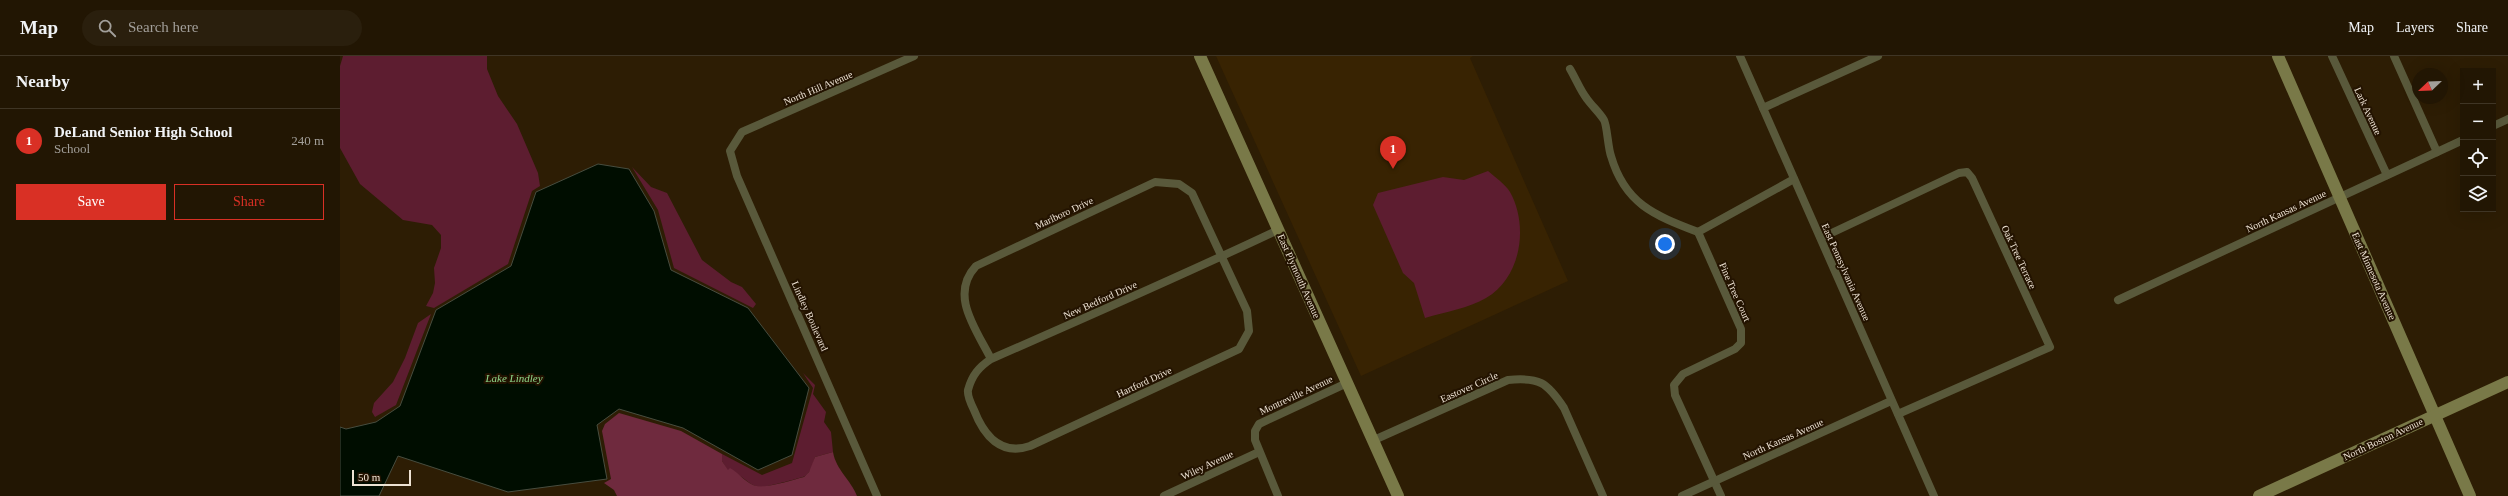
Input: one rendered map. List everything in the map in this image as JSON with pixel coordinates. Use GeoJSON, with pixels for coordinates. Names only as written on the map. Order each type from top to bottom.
{"type":"FeatureCollection","features":[{"type":"Feature","properties":{"kind":"street","name":"North Hill Avenue"},"geometry":{"type":"LineString","coordinates":[[733,144],[742,132],[754,126],[914,56]]}},
{"type":"Feature","properties":{"kind":"street","name":"East Plymouth Avenue"},"geometry":{"type":"LineString","coordinates":[[1200,56],[1398,496]]}},
{"type":"Feature","properties":{"kind":"street","name":"East Pennsylvania Avenue"},"geometry":{"type":"LineString","coordinates":[[1740,56],[1934,496]]}},
{"type":"Feature","properties":{"kind":"street"},"geometry":{"type":"LineString","coordinates":[[1763,108],[1867,58],[1878,56]]}},
{"type":"Feature","properties":{"kind":"street","name":"East Minnesota Avenue"},"geometry":{"type":"LineString","coordinates":[[2278,56],[2470,496]]}},
{"type":"Feature","properties":{"kind":"street","name":"Lark Avenue"},"geometry":{"type":"LineString","coordinates":[[2332,56],[2387,175]]}},
{"type":"Feature","properties":{"kind":"street"},"geometry":{"type":"LineString","coordinates":[[2394,56],[2437,152]]}},
{"type":"Feature","properties":{"kind":"street"},"geometry":{"type":"LineString","coordinates":[[1570,69],[1586,98],[1605,121],[1608,148],[1616,173],[1626,191],[1638,204],[1671,222],[1698,232],[1794,179]]}},
{"type":"Feature","properties":{"kind":"street"},"geometry":{"type":"LineString","coordinates":[[2496,125],[2508,119]]}},
{"type":"Feature","properties":{"kind":"street","name":"North Kansas Avenue"},"geometry":{"type":"LineString","coordinates":[[2118,300],[2460,141]]}},
{"type":"Feature","properties":{"kind":"street","name":"Lindley Boulevard"},"geometry":{"type":"LineString","coordinates":[[733,144],[730,151],[737,176],[877,496]]}},
{"type":"Feature","properties":{"kind":"street","name":"Oak Tree Terrace"},"geometry":{"type":"LineString","coordinates":[[1821,238],[1959,173],[1967,172],[1972,178],[2050,347],[1898,414]]}},
{"type":"Feature","properties":{"kind":"street","name":"Marlboro Drive"},"geometry":{"type":"LineString","coordinates":[[991,359],[964,301],[963,288],[968,275],[972,270],[976,266],[1004,252],[1155,182],[1179,184],[1192,192],[1223,256]]}},
{"type":"Feature","properties":{"kind":"street","name":"New Bedford Drive"},"geometry":{"type":"LineString","coordinates":[[976,416],[968,392],[974,373],[991,359],[1278,230]]}},
{"type":"Feature","properties":{"kind":"street","name":"Pine Tree Court"},"geometry":{"type":"LineString","coordinates":[[1698,232],[1741,330],[1741,343],[1735,349],[1683,374],[1674,385],[1675,395],[1721,496]]}},
{"type":"Feature","properties":{"kind":"street","name":"Hartford Drive"},"geometry":{"type":"LineString","coordinates":[[976,416],[991,439],[998,445],[1011,450],[1020,450],[1239,349],[1249,331],[1248,311],[1223,256]]}},
{"type":"Feature","properties":{"kind":"street","name":"Eastover Circle"},"geometry":{"type":"LineString","coordinates":[[1374,440],[1508,380],[1530,378],[1542,382],[1555,394],[1564,408],[1603,496]]}},
{"type":"Feature","properties":{"kind":"street","name":"North Boston Avenue"},"geometry":{"type":"LineString","coordinates":[[2259,496],[2508,382]]}},
{"type":"Feature","properties":{"kind":"street","name":"Montreville Avenue"},"geometry":{"type":"LineString","coordinates":[[1278,496],[1259,452],[1255,436],[1258,424],[1347,383]]}},
{"type":"Feature","properties":{"kind":"street","name":"North Kansas Avenue"},"geometry":{"type":"LineString","coordinates":[[1682,496],[1891,401]]}},
{"type":"Feature","properties":{"kind":"street","name":"Wiley Avenue"},"geometry":{"type":"LineString","coordinates":[[1164,496],[1259,452]]}},
{"type":"Feature","properties":{"kind":"shaded area"},"geometry":{"type":"Polygon","coordinates":[[[343,56],[487,56],[487,69],[498,96],[517,124],[538,173],[540,186],[532,191],[508,264],[434,308],[426,306],[433,293],[435,283],[434,268],[441,248],[441,235],[432,225],[403,220],[360,184],[340,148],[340,66],[343,56]]]}},
{"type":"Feature","properties":{"kind":"shaded area"},"geometry":{"type":"Polygon","coordinates":[[[1216,56],[1473,56],[1470,58],[1568,281],[1361,376],[1216,56]]]}},
{"type":"Feature","properties":{"kind":"shaded area"},"geometry":{"type":"Polygon","coordinates":[[[632,167],[651,187],[667,193],[702,260],[731,282],[742,287],[756,304],[753,308],[674,268],[658,210],[632,167]]]}},
{"type":"Feature","properties":{"kind":"shaded area"},"geometry":{"type":"Polygon","coordinates":[[[1488,171],[1508,189],[1516,205],[1520,235],[1514,265],[1507,278],[1498,289],[1486,298],[1465,307],[1425,318],[1414,283],[1403,273],[1373,205],[1378,193],[1443,177],[1464,180],[1488,171]]]}},
{"type":"Feature","properties":{"kind":"shaded area"},"geometry":{"type":"Polygon","coordinates":[[[431,314],[396,405],[375,417],[372,412],[374,403],[393,382],[405,358],[418,323],[431,314]]]}},
{"type":"Feature","properties":{"kind":"shaded area"},"geometry":{"type":"Polygon","coordinates":[[[803,373],[815,385],[813,394],[826,412],[824,422],[831,432],[833,452],[815,457],[813,465],[805,476],[767,486],[755,486],[737,474],[728,471],[722,461],[722,454],[762,475],[792,463],[813,388],[803,373]]]}},
{"type":"Feature","properties":{"kind":"shaded area"},"geometry":{"type":"Polygon","coordinates":[[[619,413],[681,431],[722,454],[722,461],[728,470],[730,468],[753,485],[758,486],[771,485],[804,477],[809,472],[815,457],[833,452],[840,470],[857,496],[617,496],[614,490],[604,483],[611,479],[602,431],[605,424],[619,413]]]}},
{"type":"Feature","properties":{"kind":"water","name":"Lake Lindley"},"geometry":{"type":"Polygon","coordinates":[[[598,164],[629,169],[654,211],[671,270],[748,308],[809,388],[792,455],[758,470],[683,428],[619,409],[597,425],[607,479],[508,492],[398,456],[379,496],[340,496],[340,427],[346,429],[376,422],[400,406],[436,310],[511,266],[536,192],[598,164]]]}},
{"type":"Feature","properties":{"kind":"place","name":"DeLand Senior High School"},"geometry":{"type":"Point","coordinates":[1393,169]}}]}
